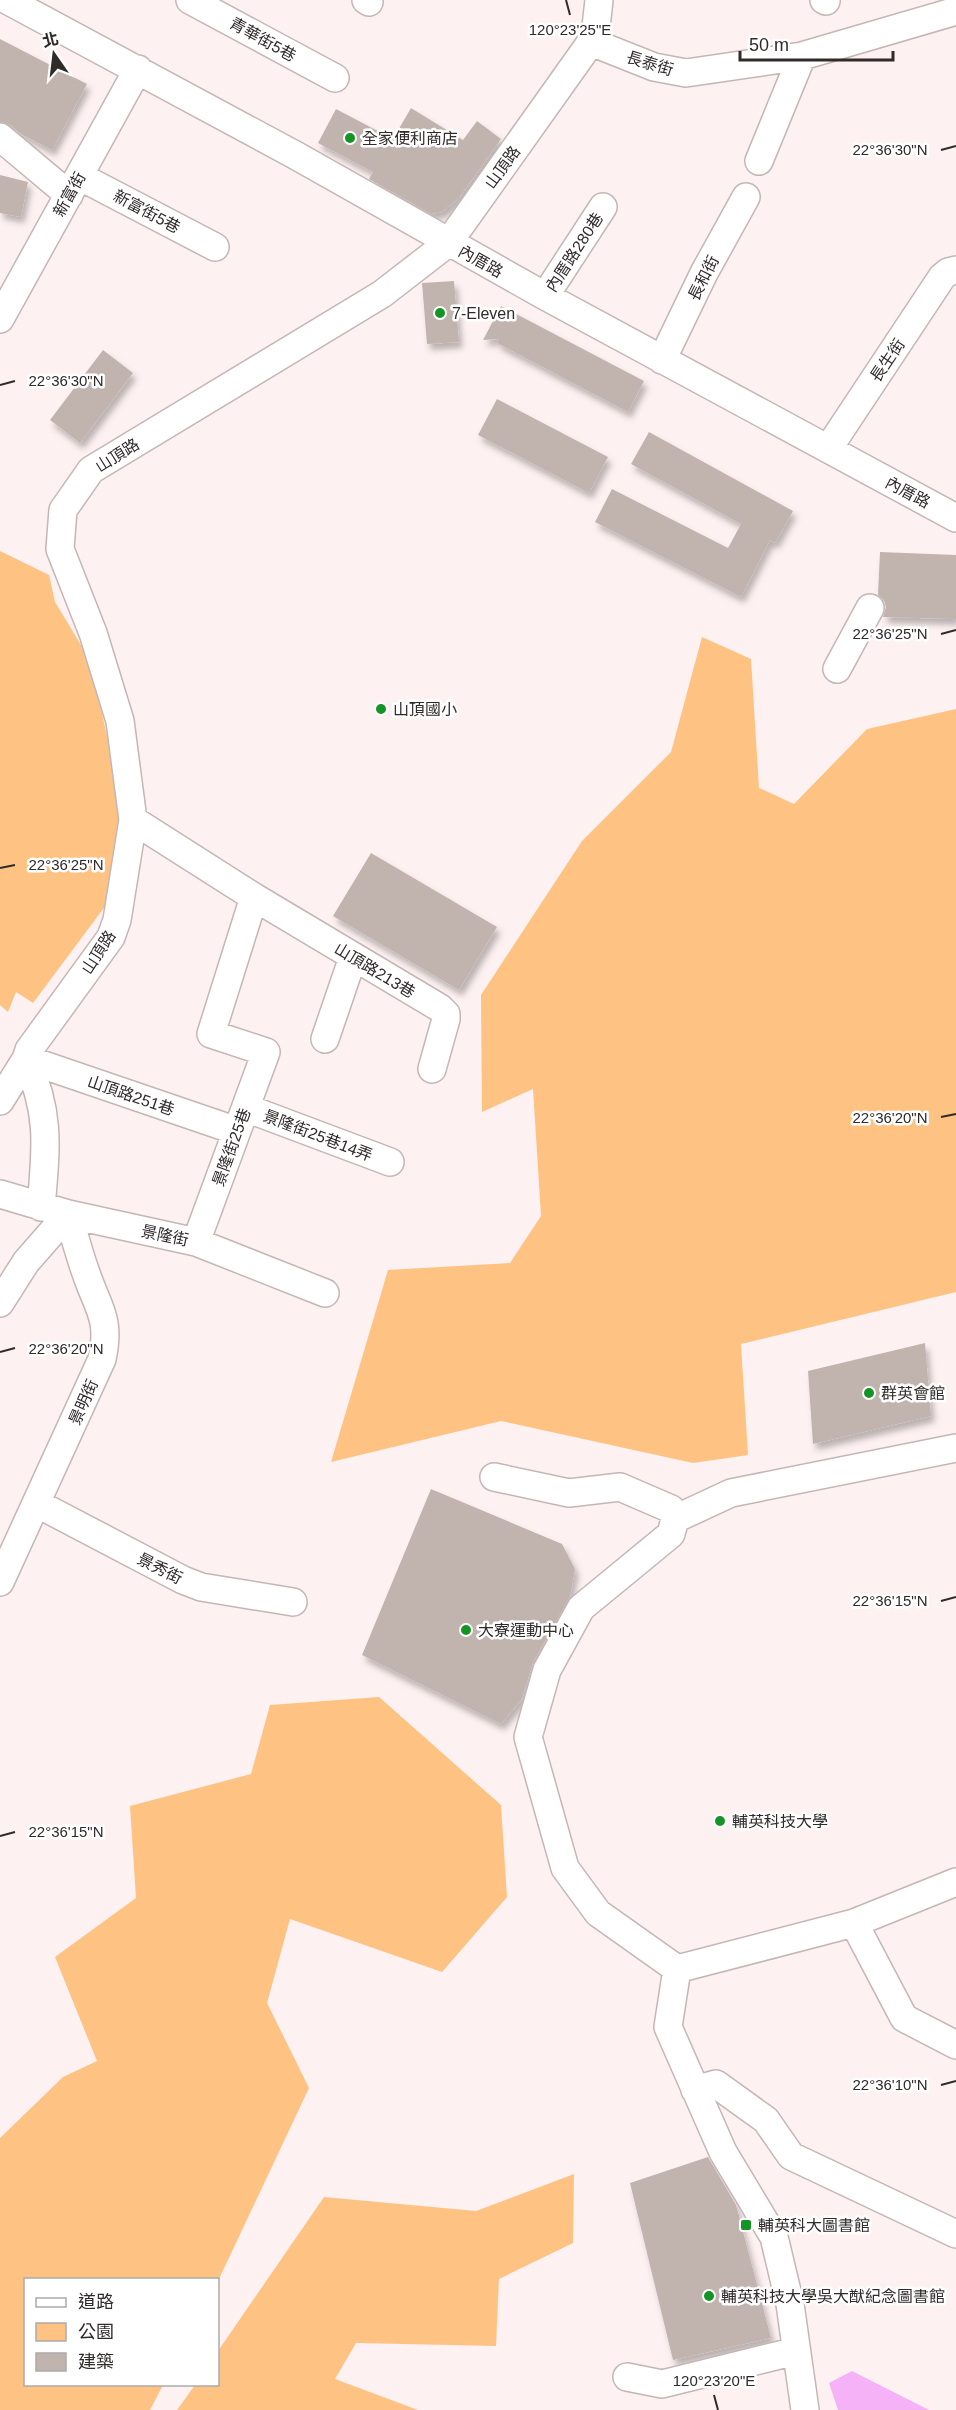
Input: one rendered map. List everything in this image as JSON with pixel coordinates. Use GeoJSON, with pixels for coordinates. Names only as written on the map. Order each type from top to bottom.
{"type":"FeatureCollection","features":[{"type":"Feature","properties":{"kind":"street","name":"內厝路"},"geometry":{"type":"LineString","coordinates":[[7,0],[295,155],[544,296],[956,518]]}},
{"type":"Feature","properties":{"kind":"street","name":"青華街5巷"},"geometry":{"type":"LineString","coordinates":[[190,0],[335,78]]}},
{"type":"Feature","properties":{"kind":"street","name":"山頂路"},"geometry":{"type":"LineString","coordinates":[[0,1101],[26,1059],[29,1050],[111,937],[117,921],[133,820],[120,721],[93,633],[60,549],[63,510],[91,470],[382,294],[448,243],[591,42],[596,27],[599,0]]}},
{"type":"Feature","properties":{"kind":"street","name":"長泰街"},"geometry":{"type":"LineString","coordinates":[[591,42],[654,67],[687,73],[802,56],[956,11]]}},
{"type":"Feature","properties":{"kind":"street"},"geometry":{"type":"LineString","coordinates":[[759,161],[802,56]]}},
{"type":"Feature","properties":{"kind":"street","name":"新富街"},"geometry":{"type":"LineString","coordinates":[[0,319],[138,69]]}},
{"type":"Feature","properties":{"kind":"street","name":"新富街5巷"},"geometry":{"type":"LineString","coordinates":[[0,136],[74,186],[215,247]]}},
{"type":"Feature","properties":{"kind":"street","name":"長和街"},"geometry":{"type":"LineString","coordinates":[[662,360],[704,273],[746,197]]}},
{"type":"Feature","properties":{"kind":"street","name":"內厝路280巷"},"geometry":{"type":"LineString","coordinates":[[544,296],[603,207]]}},
{"type":"Feature","properties":{"kind":"street","name":"長生街"},"geometry":{"type":"LineString","coordinates":[[828,449],[942,277],[952,271]]}},
{"type":"Feature","properties":{"kind":"street"},"geometry":{"type":"LineString","coordinates":[[837,669],[870,608]]}},
{"type":"Feature","properties":{"kind":"street","name":"山頂路213巷"},"geometry":{"type":"LineString","coordinates":[[133,820],[254,897],[440,1008],[446,1014],[432,1069]]}},
{"type":"Feature","properties":{"kind":"street","name":"景隆街25巷"},"geometry":{"type":"LineString","coordinates":[[196,1242],[266,1052],[211,1034],[254,897]]}},
{"type":"Feature","properties":{"kind":"street"},"geometry":{"type":"LineString","coordinates":[[325,1039],[353,957]]}},
{"type":"Feature","properties":{"kind":"street"},"geometry":{"type":"LineString","coordinates":[[26,1059],[35,1080],[43,1111],[46,1138],[41,1206]]}},
{"type":"Feature","properties":{"kind":"street","name":"山頂路251巷"},"geometry":{"type":"LineString","coordinates":[[26,1059],[241,1119]]}},
{"type":"Feature","properties":{"kind":"street","name":"景隆街25巷14弄"},"geometry":{"type":"LineString","coordinates":[[241,1119],[390,1162]]}},
{"type":"Feature","properties":{"kind":"street","name":"景隆街"},"geometry":{"type":"LineString","coordinates":[[0,1194],[68,1214],[196,1242],[325,1293]]}},
{"type":"Feature","properties":{"kind":"street"},"geometry":{"type":"LineString","coordinates":[[0,1303],[8,1287],[26,1262],[68,1214]]}},
{"type":"Feature","properties":{"kind":"street","name":"景明街"},"geometry":{"type":"LineString","coordinates":[[0,1582],[102,1359],[107,1339],[100,1307],[86,1276],[68,1214]]}},
{"type":"Feature","properties":{"kind":"street"},"geometry":{"type":"LineString","coordinates":[[675,1520],[731,1492],[956,1448]]}},
{"type":"Feature","properties":{"kind":"street"},"geometry":{"type":"LineString","coordinates":[[494,1478],[569,1493],[620,1487],[671,1509],[675,1520],[670,1534],[581,1608],[547,1670],[528,1737],[565,1868],[598,1913],[677,1970]]}},
{"type":"Feature","properties":{"kind":"street","name":"景秀街"},"geometry":{"type":"LineString","coordinates":[[36,1503],[183,1580],[201,1587],[293,1602]]}},
{"type":"Feature","properties":{"kind":"street"},"geometry":{"type":"LineString","coordinates":[[677,1970],[854,1923],[956,1882]]}},
{"type":"Feature","properties":{"kind":"street"},"geometry":{"type":"LineString","coordinates":[[854,1923],[904,2018],[956,2045]]}},
{"type":"Feature","properties":{"kind":"street"},"geometry":{"type":"LineString","coordinates":[[677,1970],[668,2028],[723,2152],[774,2237],[790,2304],[805,2410]]}},
{"type":"Feature","properties":{"kind":"street"},"geometry":{"type":"LineString","coordinates":[[695,2090],[716,2084],[766,2120],[790,2156],[956,2234]]}},
{"type":"Feature","properties":{"kind":"street"},"geometry":{"type":"LineString","coordinates":[[627,2377],[662,2384],[796,2351]]}},
{"type":"Feature","properties":{"kind":"green space"},"geometry":{"type":"Polygon","coordinates":[[[0,551],[49,575],[55,602],[90,660],[125,816],[115,893],[33,1003],[16,992],[8,1012],[0,1005],[0,551]]]}},
{"type":"Feature","properties":{"kind":"green space"},"geometry":{"type":"Polygon","coordinates":[[[702,637],[751,659],[759,788],[794,804],[867,729],[956,709],[956,1292],[741,1344],[748,1455],[693,1463],[501,1421],[331,1462],[388,1270],[510,1263],[541,1216],[533,1089],[482,1112],[481,995],[582,841],[671,752],[702,637]]]}},
{"type":"Feature","properties":{"kind":"green space"},"geometry":{"type":"Polygon","coordinates":[[[379,1697],[501,1805],[507,1897],[442,1972],[290,1919],[267,2003],[309,2088],[219,2279],[24,2278],[24,2386],[162,2386],[150,2410],[0,2410],[0,2138],[63,2077],[97,2061],[55,1957],[136,1898],[130,1806],[251,1774],[270,1705],[379,1697]]]}},
{"type":"Feature","properties":{"kind":"green space"},"geometry":{"type":"Polygon","coordinates":[[[574,2174],[573,2243],[499,2279],[496,2346],[356,2343],[335,2379],[418,2410],[177,2410],[194,2386],[219,2386],[219,2350],[324,2197],[476,2211],[574,2174]]]}},
{"type":"Feature","properties":{"kind":"shaded area"},"geometry":{"type":"Polygon","coordinates":[[[852,2371],[929,2410],[838,2410],[829,2383],[852,2371]]]}},
{"type":"Feature","properties":{"kind":"building"},"geometry":{"type":"Polygon","coordinates":[[[0,39],[87,84],[52,150],[21,134],[10,125],[0,122],[0,39]]]}},
{"type":"Feature","properties":{"kind":"building"},"geometry":{"type":"Polygon","coordinates":[[[411,108],[463,140],[477,121],[501,139],[459,198],[442,212],[431,214],[369,179],[373,172],[318,143],[336,109],[393,139],[411,108]]]}},
{"type":"Feature","properties":{"kind":"building"},"geometry":{"type":"Polygon","coordinates":[[[0,175],[28,182],[21,217],[0,213],[0,175]]]}},
{"type":"Feature","properties":{"kind":"building","name":"7-Eleven"},"geometry":{"type":"Polygon","coordinates":[[[454,281],[459,342],[427,344],[422,283],[454,281]]]}},
{"type":"Feature","properties":{"kind":"building"},"geometry":{"type":"Polygon","coordinates":[[[501,306],[644,381],[628,412],[497,343],[499,339],[483,340],[501,306]]]}},
{"type":"Feature","properties":{"kind":"building"},"geometry":{"type":"Polygon","coordinates":[[[103,350],[133,373],[80,443],[50,420],[103,350]]]}},
{"type":"Feature","properties":{"kind":"building"},"geometry":{"type":"Polygon","coordinates":[[[497,399],[608,457],[589,493],[478,435],[497,399]]]}},
{"type":"Feature","properties":{"kind":"building"},"geometry":{"type":"Polygon","coordinates":[[[649,432],[793,511],[775,543],[770,540],[741,597],[595,522],[612,489],[728,548],[741,524],[631,464],[649,432]]]}},
{"type":"Feature","properties":{"kind":"building"},"geometry":{"type":"Polygon","coordinates":[[[880,552],[956,555],[956,619],[883,617],[886,607],[884,600],[878,595],[880,552]]]}},
{"type":"Feature","properties":{"kind":"building"},"geometry":{"type":"Polygon","coordinates":[[[371,853],[497,927],[459,990],[333,916],[371,853]]]}},
{"type":"Feature","properties":{"kind":"building","name":"群英會館"},"geometry":{"type":"Polygon","coordinates":[[[925,1343],[931,1416],[813,1444],[808,1371],[925,1343]]]}},
{"type":"Feature","properties":{"kind":"building","name":"大寮運動中心"},"geometry":{"type":"Polygon","coordinates":[[[431,1489],[562,1544],[575,1569],[570,1597],[533,1662],[522,1699],[501,1724],[362,1655],[431,1489]]]}},
{"type":"Feature","properties":{"kind":"building","name":"輔英科技大學吳大猷紀念圖書館"},"geometry":{"type":"Polygon","coordinates":[[[708,2157],[736,2205],[771,2338],[673,2360],[630,2183],[708,2157]]]}},
{"type":"Feature","properties":{"kind":"place","name":"全家便利商店"},"geometry":{"type":"Point","coordinates":[350,138]}},
{"type":"Feature","properties":{"kind":"place","name":"7-Eleven"},"geometry":{"type":"Point","coordinates":[440,313]}},
{"type":"Feature","properties":{"kind":"place","name":"山頂國小"},"geometry":{"type":"Point","coordinates":[381,709]}},
{"type":"Feature","properties":{"kind":"place","name":"群英會館"},"geometry":{"type":"Point","coordinates":[869,1393]}},
{"type":"Feature","properties":{"kind":"place","name":"大寮運動中心"},"geometry":{"type":"Point","coordinates":[466,1630]}},
{"type":"Feature","properties":{"kind":"place","name":"輔英科技大學"},"geometry":{"type":"Point","coordinates":[720,1821]}},
{"type":"Feature","properties":{"kind":"place","name":"輔英科大圖書館"},"geometry":{"type":"Point","coordinates":[746,2225]}},
{"type":"Feature","properties":{"kind":"place","name":"輔英科技大學吳大猷紀念圖書館"},"geometry":{"type":"Point","coordinates":[709,2296]}}]}
